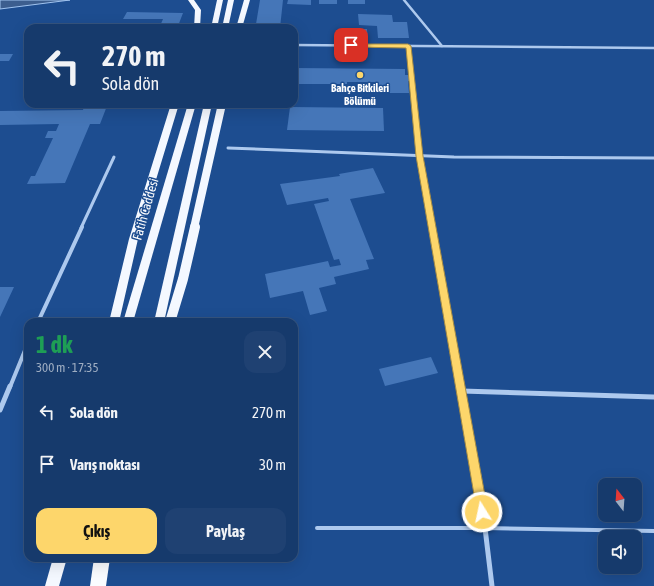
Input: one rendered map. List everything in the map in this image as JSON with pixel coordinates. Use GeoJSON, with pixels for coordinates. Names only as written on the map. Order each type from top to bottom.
{"type":"FeatureCollection","features":[{"type":"Feature","properties":{"kind":"highway"},"geometry":{"type":"LineString","coordinates":[[96,586],[101,562]]}},
{"type":"Feature","properties":{"kind":"main road"},"geometry":{"type":"LineString","coordinates":[[191,0],[198,10],[197,24]]}},
{"type":"Feature","properties":{"kind":"main road"},"geometry":{"type":"LineString","coordinates":[[215,24],[220,0]]}},
{"type":"Feature","properties":{"kind":"main road"},"geometry":{"type":"LineString","coordinates":[[226,24],[231,0]]}},
{"type":"Feature","properties":{"kind":"main road"},"geometry":{"type":"LineString","coordinates":[[241,24],[247,0]]}},
{"type":"Feature","properties":{"kind":"main road"},"geometry":{"type":"LineString","coordinates":[[115,318],[121,286],[149,186],[174,108]]}},
{"type":"Feature","properties":{"kind":"main road","name":"Fatih Caddesi"},"geometry":{"type":"LineString","coordinates":[[129,318],[191,108]]}},
{"type":"Feature","properties":{"kind":"main road"},"geometry":{"type":"LineString","coordinates":[[160,318],[207,108]]}},
{"type":"Feature","properties":{"kind":"main road"},"geometry":{"type":"LineString","coordinates":[[171,318],[183,279],[221,108]]}},
{"type":"Feature","properties":{"kind":"main road"},"geometry":{"type":"LineString","coordinates":[[52,586],[59,562]]}},
{"type":"Feature","properties":{"kind":"street"},"geometry":{"type":"LineString","coordinates":[[404,0],[442,46]]}},
{"type":"Feature","properties":{"kind":"street"},"geometry":{"type":"LineString","coordinates":[[298,45],[654,48]]}},
{"type":"Feature","properties":{"kind":"street"},"geometry":{"type":"LineString","coordinates":[[408,46],[419,156],[462,391],[485,528],[492,586]]}},
{"type":"Feature","properties":{"kind":"street"},"geometry":{"type":"LineString","coordinates":[[228,148],[419,156],[654,158]]}},
{"type":"Feature","properties":{"kind":"street"},"geometry":{"type":"LineString","coordinates":[[40,318],[114,157]]}},
{"type":"Feature","properties":{"kind":"street"},"geometry":{"type":"LineString","coordinates":[[0,410],[24,353]]}},
{"type":"Feature","properties":{"kind":"street"},"geometry":{"type":"LineString","coordinates":[[462,391],[654,397]]}},
{"type":"Feature","properties":{"kind":"lane"},"geometry":{"type":"LineString","coordinates":[[317,528],[485,528],[654,531]]}},
{"type":"Feature","properties":{"kind":"water"},"geometry":{"type":"Polygon","coordinates":[[[0,0],[70,0],[0,9],[0,0]]]}},
{"type":"Feature","properties":{"kind":"building"},"geometry":{"type":"Polygon","coordinates":[[[260,0],[283,0],[280,24],[256,24],[260,0]]]}},
{"type":"Feature","properties":{"kind":"building"},"geometry":{"type":"Polygon","coordinates":[[[288,0],[311,0],[311,5],[287,4],[288,0]]]}},
{"type":"Feature","properties":{"kind":"building"},"geometry":{"type":"Polygon","coordinates":[[[319,0],[337,0],[337,4],[319,4],[319,0]]]}},
{"type":"Feature","properties":{"kind":"building"},"geometry":{"type":"Polygon","coordinates":[[[348,0],[365,0],[365,4],[348,4],[348,0]]]}},
{"type":"Feature","properties":{"kind":"building"},"geometry":{"type":"Polygon","coordinates":[[[127,12],[183,13],[179,24],[161,24],[163,19],[123,19],[127,12]]]}},
{"type":"Feature","properties":{"kind":"building"},"geometry":{"type":"Polygon","coordinates":[[[358,14],[392,15],[393,22],[407,22],[409,38],[378,38],[377,26],[359,25],[358,14]]]}},
{"type":"Feature","properties":{"kind":"building"},"geometry":{"type":"Polygon","coordinates":[[[341,29],[367,29],[368,42],[341,42],[341,29]]]}},
{"type":"Feature","properties":{"kind":"building"},"geometry":{"type":"Polygon","coordinates":[[[0,54],[13,54],[9,61],[0,61],[0,54]]]}},
{"type":"Feature","properties":{"kind":"building"},"geometry":{"type":"Polygon","coordinates":[[[298,68],[405,69],[405,75],[410,75],[410,81],[408,81],[409,93],[377,93],[377,82],[347,82],[347,84],[298,84],[298,68]]]}},
{"type":"Feature","properties":{"kind":"building"},"geometry":{"type":"Polygon","coordinates":[[[84,108],[106,108],[100,124],[90,124],[65,183],[27,184],[31,176],[35,176],[53,138],[45,138],[48,131],[56,131],[59,124],[0,125],[0,111],[83,110],[84,108]]]}},
{"type":"Feature","properties":{"kind":"building"},"geometry":{"type":"Polygon","coordinates":[[[290,108],[383,108],[384,131],[287,130],[290,108]]]}},
{"type":"Feature","properties":{"kind":"building"},"geometry":{"type":"Polygon","coordinates":[[[373,168],[385,193],[350,199],[374,259],[366,260],[369,269],[334,277],[336,284],[319,288],[327,311],[310,315],[303,291],[270,298],[265,274],[328,261],[330,267],[341,265],[339,259],[334,260],[314,204],[329,201],[328,198],[287,205],[280,184],[340,176],[339,174],[373,168]]]}},
{"type":"Feature","properties":{"kind":"building"},"geometry":{"type":"Polygon","coordinates":[[[0,287],[14,287],[0,317],[0,287]]]}},
{"type":"Feature","properties":{"kind":"building"},"geometry":{"type":"Polygon","coordinates":[[[431,357],[438,373],[385,386],[379,369],[431,357]]]}},
{"type":"Feature","properties":{"kind":"place","name":"Bahçe Bitkileri Bölümü"},"geometry":{"type":"Point","coordinates":[360,75]}},
{"type":"Feature","properties":{"kind":"route"},"geometry":{"type":"LineString","coordinates":[[351,45],[408,46],[419,156],[482,512]]}}]}
